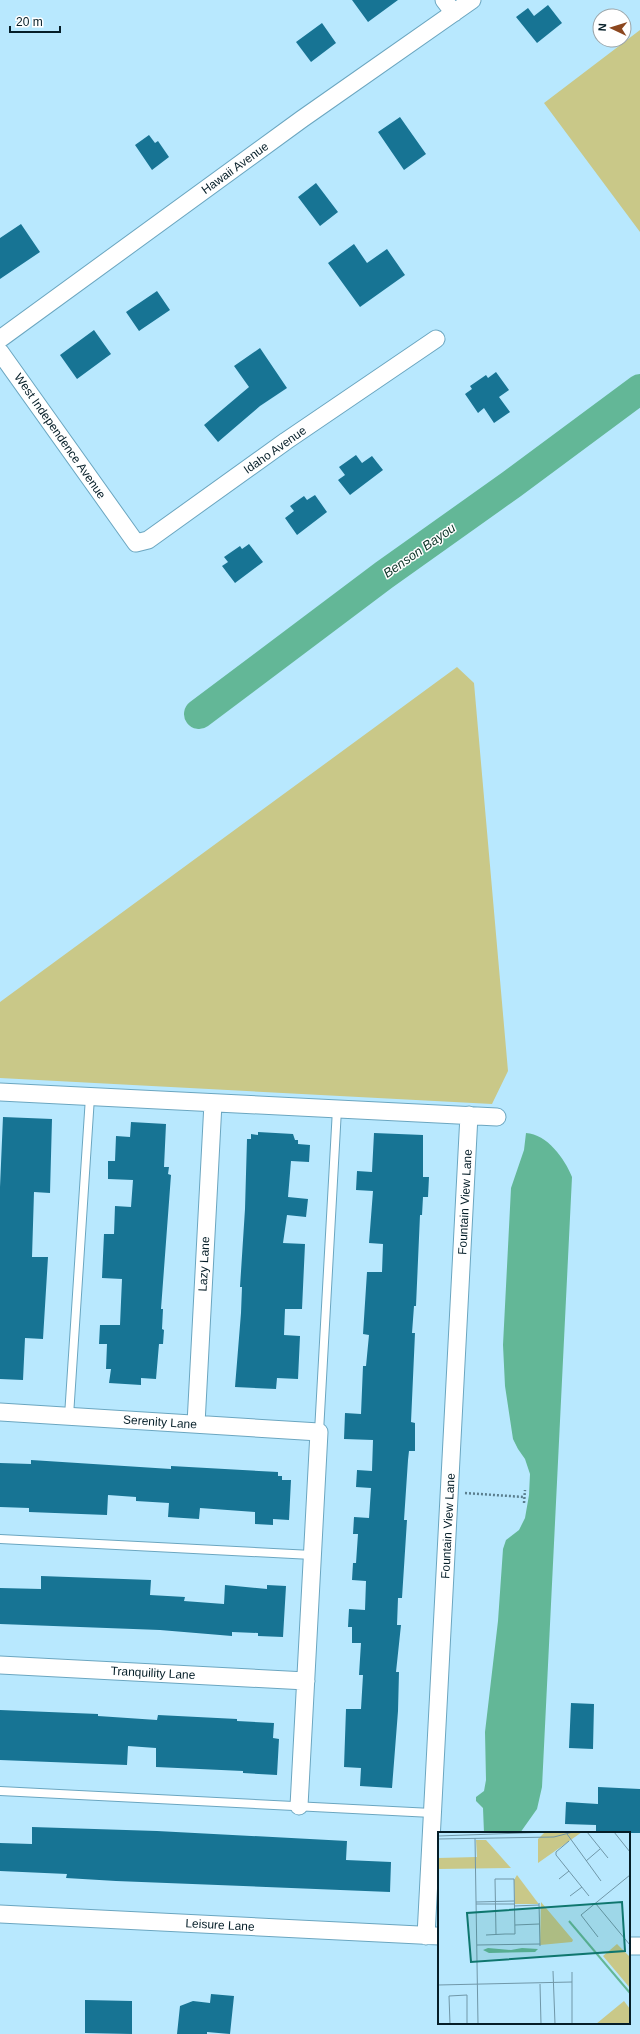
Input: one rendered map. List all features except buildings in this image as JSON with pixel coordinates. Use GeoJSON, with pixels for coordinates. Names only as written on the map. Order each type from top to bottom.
{"type":"FeatureCollection","features":[{"type":"Feature","properties":{"kind":"street","name":"Hawaii Avenue"},"geometry":{"type":"LineString","coordinates":[[0,339],[302,119],[449,6],[472,0]]}},
{"type":"Feature","properties":{"kind":"street","name":"Idaho Avenue"},"geometry":{"type":"LineString","coordinates":[[120,520],[136,543],[148,540],[286,441],[436,339]]}},
{"type":"Feature","properties":{"kind":"street","name":"West Independence Avenue"},"geometry":{"type":"LineString","coordinates":[[0,352],[120,520]]}},
{"type":"Feature","properties":{"kind":"street"},"geometry":{"type":"LineString","coordinates":[[0,1092],[497,1117]]}},
{"type":"Feature","properties":{"kind":"street","name":"Lazy Lane"},"geometry":{"type":"LineString","coordinates":[[196,1424],[213,1103]]}},
{"type":"Feature","properties":{"kind":"street","name":"Fountain View Lane"},"geometry":{"type":"LineString","coordinates":[[433,1936],[432,1813],[469,1115]]}},
{"type":"Feature","properties":{"kind":"street","name":"Serenity Lane"},"geometry":{"type":"LineString","coordinates":[[0,1412],[319,1432]]}},
{"type":"Feature","properties":{"kind":"street"},"geometry":{"type":"LineString","coordinates":[[299,1806],[319,1432]]}},
{"type":"Feature","properties":{"kind":"street","name":"Tranquility Lane"},"geometry":{"type":"LineString","coordinates":[[0,1665],[306,1680]]}},
{"type":"Feature","properties":{"kind":"street","name":"Leisure Lane"},"geometry":{"type":"LineString","coordinates":[[0,1914],[433,1936]]}},
{"type":"Feature","properties":{"kind":"lane"},"geometry":{"type":"LineString","coordinates":[[69,1416],[90,1097]]}},
{"type":"Feature","properties":{"kind":"lane"},"geometry":{"type":"LineString","coordinates":[[319,1432],[337,1109]]}},
{"type":"Feature","properties":{"kind":"lane"},"geometry":{"type":"LineString","coordinates":[[0,1540],[312,1554]]}},
{"type":"Feature","properties":{"kind":"lane"},"geometry":{"type":"LineString","coordinates":[[0,1791],[432,1813]]}},
{"type":"Feature","properties":{"kind":"path"},"geometry":{"type":"LineString","coordinates":[[524,1503],[525,1490]]}},
{"type":"Feature","properties":{"kind":"path"},"geometry":{"type":"LineString","coordinates":[[450,1492],[524,1497]]}},
{"type":"Feature","properties":{"kind":"shaded area"},"geometry":{"type":"Polygon","coordinates":[[[640,30],[640,232],[544,103],[616,48],[632,48],[632,36],[640,30]]]}},
{"type":"Feature","properties":{"kind":"shaded area"},"geometry":{"type":"Polygon","coordinates":[[[457,667],[474,683],[508,1071],[492,1104],[0,1078],[0,1002],[457,667]]]}},
{"type":"Feature","properties":{"kind":"shaded area"},"geometry":{"type":"Polygon","coordinates":[[[526,1133],[534,1134],[548,1143],[560,1155],[572,1177],[542,1787],[537,1809],[521,1832],[484,1832],[483,1808],[476,1801],[476,1797],[484,1791],[486,1780],[485,1732],[498,1621],[503,1549],[506,1540],[519,1530],[525,1518],[529,1495],[530,1474],[525,1459],[513,1439],[505,1386],[503,1345],[511,1188],[524,1150],[526,1133]]]}},
{"type":"Feature","properties":{"kind":"waterway","name":"Benson Bayou"},"geometry":{"type":"LineString","coordinates":[[199,714],[384,575],[512,484],[640,389]]}}]}
